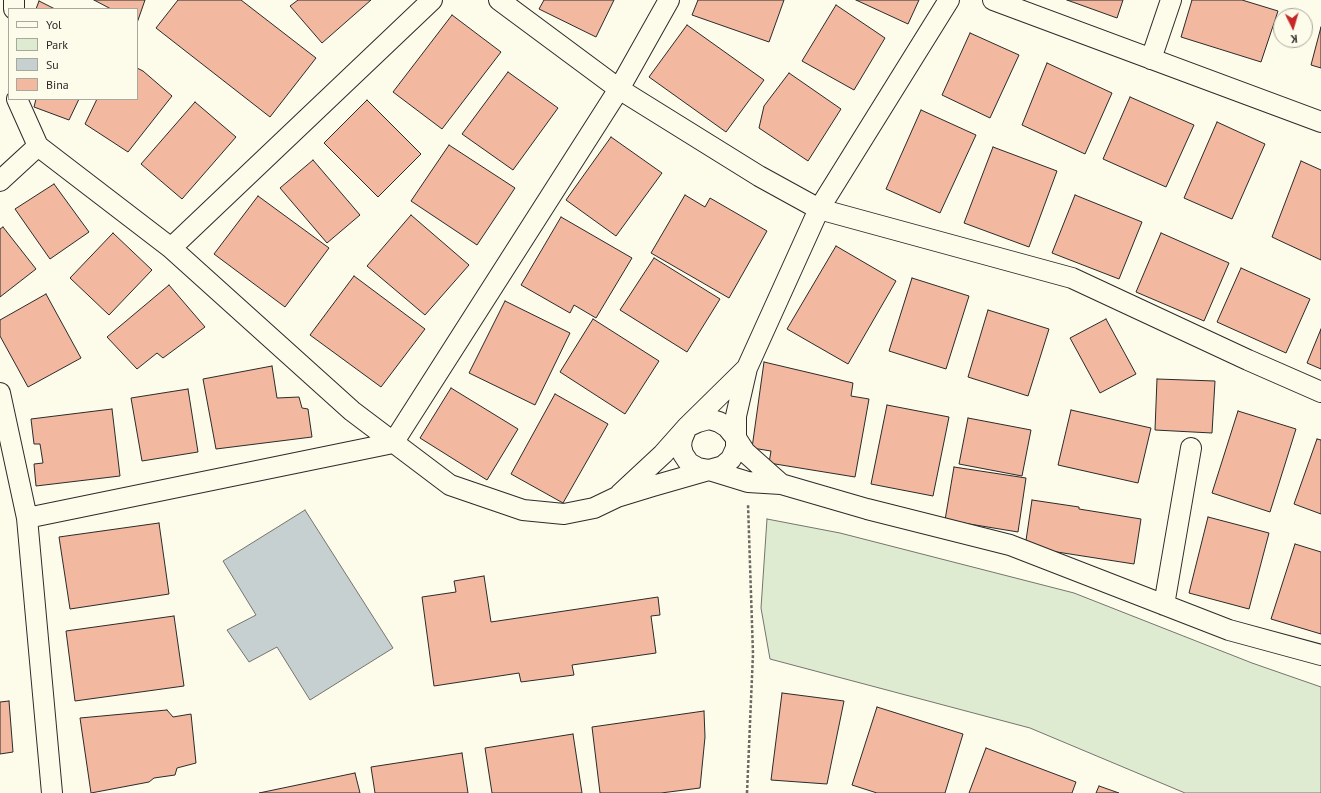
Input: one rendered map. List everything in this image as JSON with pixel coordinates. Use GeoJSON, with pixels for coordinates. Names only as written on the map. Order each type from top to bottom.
{"type":"FeatureCollection","features":[{"type":"Feature","properties":{"kind":"street"},"geometry":{"type":"LineString","coordinates":[[171,248],[432,0]]}},
{"type":"Feature","properties":{"kind":"street"},"geometry":{"type":"LineString","coordinates":[[499,0],[619,89],[759,176],[819,209],[1072,278],[1248,360],[1321,392]]}},
{"type":"Feature","properties":{"kind":"street"},"geometry":{"type":"LineString","coordinates":[[27,518],[393,443],[619,89],[669,0]]}},
{"type":"Feature","properties":{"kind":"street"},"geometry":{"type":"LineString","coordinates":[[17,100],[38,146],[171,248],[352,411],[393,443],[450,485],[523,510],[564,514],[594,508],[617,497],[723,466],[731,459],[736,448],[736,416],[747,368],[819,209],[949,0]]}},
{"type":"Feature","properties":{"kind":"street"},"geometry":{"type":"LineString","coordinates":[[993,0],[1321,122]]}},
{"type":"Feature","properties":{"kind":"street"},"geometry":{"type":"LineString","coordinates":[[1151,59],[1170,0]]}},
{"type":"Feature","properties":{"kind":"street"},"geometry":{"type":"LineString","coordinates":[[0,181],[38,146]]}},
{"type":"Feature","properties":{"kind":"street"},"geometry":{"type":"LineString","coordinates":[[617,497],[663,454],[687,427],[747,368]]}},
{"type":"Feature","properties":{"kind":"street"},"geometry":{"type":"LineString","coordinates":[[0,393],[27,518],[52,793]]}},
{"type":"Feature","properties":{"kind":"street"},"geometry":{"type":"LineString","coordinates":[[781,484],[745,452],[727,427],[719,422],[709,420],[698,422],[687,427],[682,439],[681,446],[683,454],[689,463],[698,468],[748,482],[781,484],[867,509],[1010,546],[1229,630],[1321,655]]}},
{"type":"Feature","properties":{"kind":"street"},"geometry":{"type":"LineString","coordinates":[[1164,605],[1191,448]]}},
{"type":"Feature","properties":{"kind":"path"},"geometry":{"type":"LineString","coordinates":[[747,793],[753,654],[748,482]]}},
{"type":"Feature","properties":{"kind":"green space"},"geometry":{"type":"Polygon","coordinates":[[[767,519],[840,533],[1074,593],[1252,663],[1321,687],[1321,793],[1185,793],[1030,728],[770,659],[761,608],[767,519]]]}},
{"type":"Feature","properties":{"kind":"water"},"geometry":{"type":"Polygon","coordinates":[[[305,510],[393,648],[310,700],[277,647],[249,662],[227,630],[256,615],[223,561],[305,510]]]}},
{"type":"Feature","properties":{"kind":"building"},"geometry":{"type":"Polygon","coordinates":[[[94,0],[145,0],[138,20],[138,8],[109,8],[94,0]]]}},
{"type":"Feature","properties":{"kind":"building"},"geometry":{"type":"Polygon","coordinates":[[[178,0],[241,0],[316,58],[270,117],[156,28],[178,0]]]}},
{"type":"Feature","properties":{"kind":"building"},"geometry":{"type":"Polygon","coordinates":[[[298,0],[371,0],[322,43],[290,6],[298,0]]]}},
{"type":"Feature","properties":{"kind":"building"},"geometry":{"type":"Polygon","coordinates":[[[544,0],[614,0],[596,37],[539,9],[544,0]]]}},
{"type":"Feature","properties":{"kind":"building"},"geometry":{"type":"Polygon","coordinates":[[[698,0],[784,0],[769,42],[692,15],[698,0]]]}},
{"type":"Feature","properties":{"kind":"building"},"geometry":{"type":"Polygon","coordinates":[[[856,0],[919,0],[908,24],[856,0]]]}},
{"type":"Feature","properties":{"kind":"building"},"geometry":{"type":"Polygon","coordinates":[[[1067,0],[1123,0],[1117,18],[1067,0]]]}},
{"type":"Feature","properties":{"kind":"building"},"geometry":{"type":"Polygon","coordinates":[[[1192,0],[1242,0],[1273,9],[1273,26],[1261,62],[1181,37],[1192,0]]]}},
{"type":"Feature","properties":{"kind":"building"},"geometry":{"type":"Polygon","coordinates":[[[39,1],[53,8],[36,8],[39,1]]]}},
{"type":"Feature","properties":{"kind":"building"},"geometry":{"type":"Polygon","coordinates":[[[836,5],[885,38],[854,90],[802,61],[836,5]]]}},
{"type":"Feature","properties":{"kind":"building"},"geometry":{"type":"Polygon","coordinates":[[[452,15],[501,52],[442,129],[393,92],[452,15]]]}},
{"type":"Feature","properties":{"kind":"building"},"geometry":{"type":"Polygon","coordinates":[[[687,25],[764,80],[726,132],[649,77],[687,25]]]}},
{"type":"Feature","properties":{"kind":"building"},"geometry":{"type":"Polygon","coordinates":[[[1321,27],[1321,68],[1311,65],[1321,27]]]}},
{"type":"Feature","properties":{"kind":"building"},"geometry":{"type":"Polygon","coordinates":[[[970,33],[1019,55],[990,118],[942,95],[970,33]]]}},
{"type":"Feature","properties":{"kind":"building"},"geometry":{"type":"Polygon","coordinates":[[[1047,63],[1112,93],[1085,154],[1022,125],[1047,63]]]}},
{"type":"Feature","properties":{"kind":"building"},"geometry":{"type":"Polygon","coordinates":[[[138,68],[143,71],[172,96],[128,152],[85,124],[97,100],[138,100],[138,68]]]}},
{"type":"Feature","properties":{"kind":"building"},"geometry":{"type":"Polygon","coordinates":[[[508,72],[558,108],[513,170],[462,134],[508,72]]]}},
{"type":"Feature","properties":{"kind":"building"},"geometry":{"type":"Polygon","coordinates":[[[789,73],[841,109],[808,161],[759,128],[764,106],[789,73]]]}},
{"type":"Feature","properties":{"kind":"building"},"geometry":{"type":"Polygon","coordinates":[[[1130,97],[1194,125],[1166,187],[1103,159],[1130,97]]]}},
{"type":"Feature","properties":{"kind":"building"},"geometry":{"type":"Polygon","coordinates":[[[36,100],[79,100],[69,120],[34,107],[36,100]]]}},
{"type":"Feature","properties":{"kind":"building"},"geometry":{"type":"Polygon","coordinates":[[[367,100],[421,154],[378,197],[324,143],[367,100]]]}},
{"type":"Feature","properties":{"kind":"building"},"geometry":{"type":"Polygon","coordinates":[[[195,102],[236,137],[182,199],[141,164],[195,102]]]}},
{"type":"Feature","properties":{"kind":"building"},"geometry":{"type":"Polygon","coordinates":[[[921,110],[976,135],[940,213],[886,189],[921,110]]]}},
{"type":"Feature","properties":{"kind":"building"},"geometry":{"type":"Polygon","coordinates":[[[1217,122],[1265,144],[1232,219],[1184,198],[1217,122]]]}},
{"type":"Feature","properties":{"kind":"building"},"geometry":{"type":"Polygon","coordinates":[[[611,137],[662,173],[616,236],[566,200],[611,137]]]}},
{"type":"Feature","properties":{"kind":"building"},"geometry":{"type":"Polygon","coordinates":[[[449,145],[515,188],[477,245],[411,201],[449,145]]]}},
{"type":"Feature","properties":{"kind":"building"},"geometry":{"type":"Polygon","coordinates":[[[993,147],[1057,171],[1029,247],[964,223],[993,147]]]}},
{"type":"Feature","properties":{"kind":"building"},"geometry":{"type":"Polygon","coordinates":[[[313,160],[360,215],[327,243],[280,188],[313,160]]]}},
{"type":"Feature","properties":{"kind":"building"},"geometry":{"type":"Polygon","coordinates":[[[1301,161],[1321,170],[1321,260],[1272,237],[1301,161]]]}},
{"type":"Feature","properties":{"kind":"building"},"geometry":{"type":"Polygon","coordinates":[[[54,184],[89,232],[50,259],[15,209],[54,184]]]}},
{"type":"Feature","properties":{"kind":"building"},"geometry":{"type":"Polygon","coordinates":[[[685,195],[705,207],[710,198],[767,231],[729,298],[651,253],[685,195]]]}},
{"type":"Feature","properties":{"kind":"building"},"geometry":{"type":"Polygon","coordinates":[[[1075,195],[1142,222],[1119,279],[1052,253],[1075,195]]]}},
{"type":"Feature","properties":{"kind":"building"},"geometry":{"type":"Polygon","coordinates":[[[258,196],[329,248],[285,307],[214,254],[258,196]]]}},
{"type":"Feature","properties":{"kind":"building"},"geometry":{"type":"Polygon","coordinates":[[[411,215],[469,265],[425,315],[367,266],[411,215]]]}},
{"type":"Feature","properties":{"kind":"building"},"geometry":{"type":"Polygon","coordinates":[[[561,217],[632,258],[596,318],[574,305],[570,313],[521,285],[561,217]]]}},
{"type":"Feature","properties":{"kind":"building"},"geometry":{"type":"Polygon","coordinates":[[[3,227],[36,269],[0,297],[0,229],[3,227]]]}},
{"type":"Feature","properties":{"kind":"building"},"geometry":{"type":"Polygon","coordinates":[[[113,233],[152,270],[109,315],[70,278],[113,233]]]}},
{"type":"Feature","properties":{"kind":"building"},"geometry":{"type":"Polygon","coordinates":[[[1161,233],[1229,263],[1204,321],[1136,292],[1161,233]]]}},
{"type":"Feature","properties":{"kind":"building"},"geometry":{"type":"Polygon","coordinates":[[[836,246],[896,281],[848,364],[787,329],[836,246]]]}},
{"type":"Feature","properties":{"kind":"building"},"geometry":{"type":"Polygon","coordinates":[[[654,258],[720,299],[687,352],[620,310],[654,258]]]}},
{"type":"Feature","properties":{"kind":"building"},"geometry":{"type":"Polygon","coordinates":[[[1241,268],[1310,299],[1286,353],[1217,322],[1241,268]]]}},
{"type":"Feature","properties":{"kind":"building"},"geometry":{"type":"Polygon","coordinates":[[[354,276],[425,329],[381,387],[310,335],[354,276]]]}},
{"type":"Feature","properties":{"kind":"building"},"geometry":{"type":"Polygon","coordinates":[[[912,278],[969,296],[946,369],[889,351],[912,278]]]}},
{"type":"Feature","properties":{"kind":"building"},"geometry":{"type":"Polygon","coordinates":[[[169,285],[205,327],[163,358],[157,353],[137,369],[107,337],[169,285]]]}},
{"type":"Feature","properties":{"kind":"building"},"geometry":{"type":"Polygon","coordinates":[[[46,294],[81,358],[28,387],[0,336],[0,320],[46,294]]]}},
{"type":"Feature","properties":{"kind":"building"},"geometry":{"type":"Polygon","coordinates":[[[505,301],[570,333],[535,405],[469,373],[505,301]]]}},
{"type":"Feature","properties":{"kind":"building"},"geometry":{"type":"Polygon","coordinates":[[[988,310],[1049,329],[1028,396],[968,377],[988,310]]]}},
{"type":"Feature","properties":{"kind":"building"},"geometry":{"type":"Polygon","coordinates":[[[593,319],[659,361],[625,414],[560,372],[593,319]]]}},
{"type":"Feature","properties":{"kind":"building"},"geometry":{"type":"Polygon","coordinates":[[[1106,319],[1136,374],[1100,393],[1070,338],[1106,319]]]}},
{"type":"Feature","properties":{"kind":"building"},"geometry":{"type":"Polygon","coordinates":[[[1321,329],[1321,369],[1307,363],[1321,329]]]}},
{"type":"Feature","properties":{"kind":"building"},"geometry":{"type":"Polygon","coordinates":[[[764,362],[853,383],[851,396],[869,399],[855,477],[769,463],[771,451],[752,448],[764,362]]]}},
{"type":"Feature","properties":{"kind":"building"},"geometry":{"type":"Polygon","coordinates":[[[272,366],[277,398],[299,397],[302,408],[308,409],[312,437],[216,449],[203,379],[272,366]]]}},
{"type":"Feature","properties":{"kind":"building"},"geometry":{"type":"Polygon","coordinates":[[[1157,379],[1215,381],[1212,433],[1155,430],[1157,379]]]}},
{"type":"Feature","properties":{"kind":"building"},"geometry":{"type":"Polygon","coordinates":[[[451,388],[518,429],[487,480],[420,438],[451,388]]]}},
{"type":"Feature","properties":{"kind":"building"},"geometry":{"type":"Polygon","coordinates":[[[188,389],[198,452],[142,461],[131,398],[188,389]]]}},
{"type":"Feature","properties":{"kind":"building"},"geometry":{"type":"Polygon","coordinates":[[[555,394],[608,424],[563,503],[511,474],[555,394]]]}},
{"type":"Feature","properties":{"kind":"building"},"geometry":{"type":"Polygon","coordinates":[[[887,405],[949,417],[933,496],[871,484],[887,405]]]}},
{"type":"Feature","properties":{"kind":"building"},"geometry":{"type":"Polygon","coordinates":[[[112,409],[120,476],[36,486],[34,464],[43,463],[40,444],[34,444],[31,419],[112,409]]]}},
{"type":"Feature","properties":{"kind":"building"},"geometry":{"type":"Polygon","coordinates":[[[1071,410],[1151,428],[1138,483],[1058,465],[1071,410]]]}},
{"type":"Feature","properties":{"kind":"building"},"geometry":{"type":"Polygon","coordinates":[[[1238,411],[1296,429],[1270,512],[1212,493],[1238,411]]]}},
{"type":"Feature","properties":{"kind":"building"},"geometry":{"type":"Polygon","coordinates":[[[968,418],[1031,430],[1022,476],[959,464],[968,418]]]}},
{"type":"Feature","properties":{"kind":"building"},"geometry":{"type":"Polygon","coordinates":[[[1317,439],[1321,440],[1321,514],[1294,504],[1317,439]]]}},
{"type":"Feature","properties":{"kind":"building"},"geometry":{"type":"Polygon","coordinates":[[[954,467],[1026,478],[1018,532],[945,520],[954,467]]]}},
{"type":"Feature","properties":{"kind":"building"},"geometry":{"type":"Polygon","coordinates":[[[1032,500],[1141,519],[1134,564],[1025,547],[1032,500]]]}},
{"type":"Feature","properties":{"kind":"building"},"geometry":{"type":"Polygon","coordinates":[[[1208,517],[1269,533],[1249,609],[1189,593],[1208,517]]]}},
{"type":"Feature","properties":{"kind":"building"},"geometry":{"type":"Polygon","coordinates":[[[159,523],[169,594],[70,609],[59,537],[159,523]]]}},
{"type":"Feature","properties":{"kind":"building"},"geometry":{"type":"Polygon","coordinates":[[[1295,544],[1321,552],[1321,634],[1271,619],[1295,544]]]}},
{"type":"Feature","properties":{"kind":"building"},"geometry":{"type":"Polygon","coordinates":[[[484,576],[491,622],[658,597],[660,615],[651,616],[656,653],[572,665],[574,675],[521,682],[519,673],[434,686],[422,597],[456,592],[454,581],[484,576]]]}},
{"type":"Feature","properties":{"kind":"building"},"geometry":{"type":"Polygon","coordinates":[[[174,616],[184,686],[75,701],[66,631],[174,616]]]}},
{"type":"Feature","properties":{"kind":"building"},"geometry":{"type":"Polygon","coordinates":[[[782,693],[844,701],[827,784],[771,780],[782,693]]]}},
{"type":"Feature","properties":{"kind":"building"},"geometry":{"type":"Polygon","coordinates":[[[9,701],[13,752],[0,754],[0,702],[9,701]]]}},
{"type":"Feature","properties":{"kind":"building"},"geometry":{"type":"Polygon","coordinates":[[[877,707],[963,734],[945,793],[877,793],[852,785],[877,707]]]}},
{"type":"Feature","properties":{"kind":"building"},"geometry":{"type":"Polygon","coordinates":[[[167,710],[173,717],[191,714],[196,763],[177,768],[175,775],[154,778],[149,782],[91,793],[80,718],[167,710]]]}},
{"type":"Feature","properties":{"kind":"building"},"geometry":{"type":"Polygon","coordinates":[[[704,711],[705,737],[700,788],[661,793],[600,793],[592,727],[704,711]]]}},
{"type":"Feature","properties":{"kind":"building"},"geometry":{"type":"Polygon","coordinates":[[[573,734],[582,793],[492,793],[485,748],[573,734]]]}},
{"type":"Feature","properties":{"kind":"building"},"geometry":{"type":"Polygon","coordinates":[[[986,748],[1076,782],[1072,793],[969,793],[986,748]]]}},
{"type":"Feature","properties":{"kind":"building"},"geometry":{"type":"Polygon","coordinates":[[[462,753],[468,793],[375,793],[371,767],[462,753]]]}},
{"type":"Feature","properties":{"kind":"building"},"geometry":{"type":"Polygon","coordinates":[[[355,773],[360,793],[259,793],[355,773]]]}},
{"type":"Feature","properties":{"kind":"building"},"geometry":{"type":"Polygon","coordinates":[[[1099,786],[1119,793],[1096,793],[1099,786]]]}}]}
